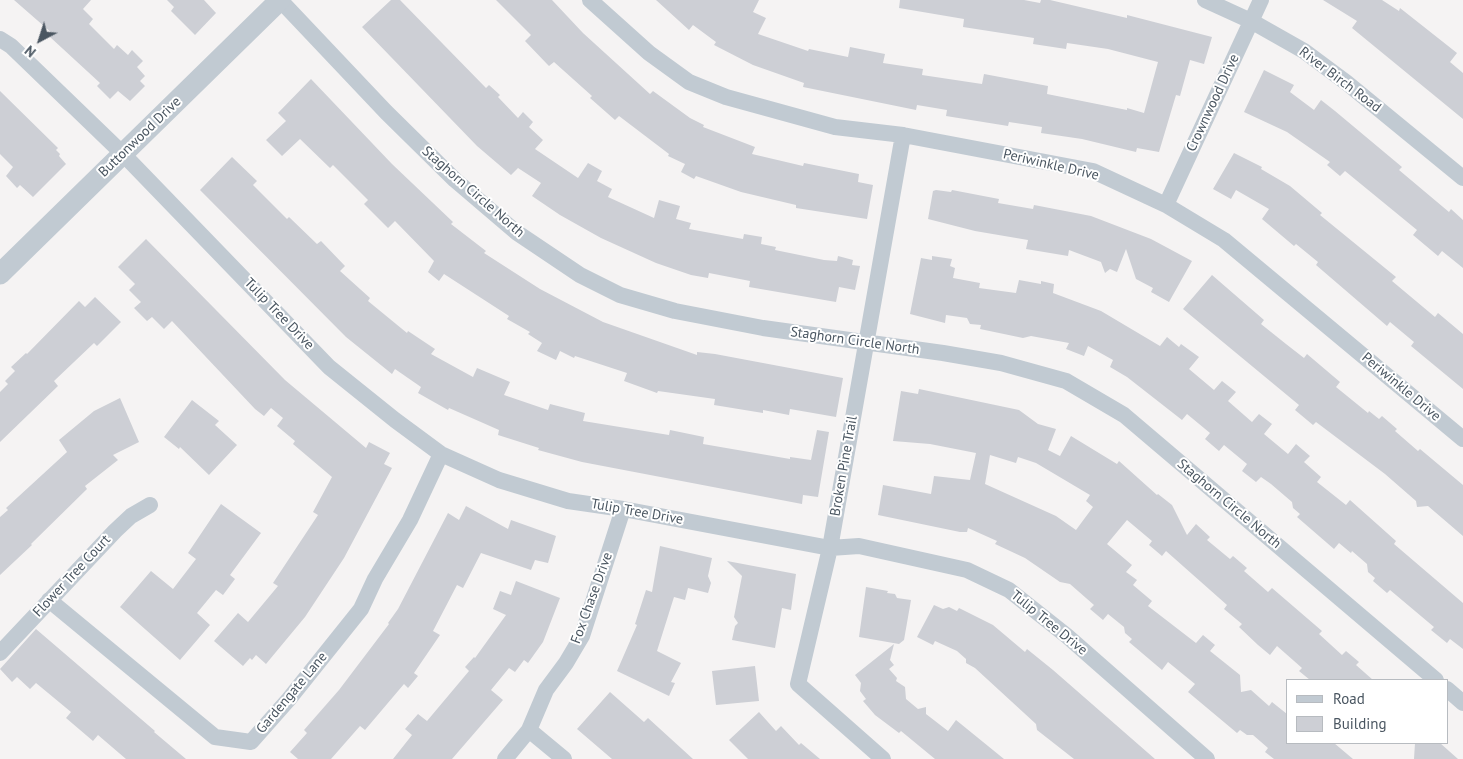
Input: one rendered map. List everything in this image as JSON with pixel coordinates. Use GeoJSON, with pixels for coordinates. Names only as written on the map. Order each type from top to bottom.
{"type":"FeatureCollection","features":[{"type":"Feature","properties":{"kind":"street","name":"Buttonwood Drive"},"geometry":{"type":"LineString","coordinates":[[0,274],[280,0]]}},
{"type":"Feature","properties":{"kind":"street","name":"Staghorn Circle North"},"geometry":{"type":"LineString","coordinates":[[280,0],[386,112],[455,180],[516,232],[580,274],[620,295],[675,311],[763,328],[1001,363],[1066,382],[1124,416],[1435,679]]}},
{"type":"Feature","properties":{"kind":"street","name":"Periwinkle Drive"},"geometry":{"type":"LineString","coordinates":[[590,0],[649,54],[689,82],[726,97],[826,124],[903,135],[1093,171],[1166,205],[1224,240],[1463,439]]}},
{"type":"Feature","properties":{"kind":"street","name":"River Birch Road"},"geometry":{"type":"LineString","coordinates":[[1205,0],[1251,21],[1304,51],[1348,82],[1463,178]]}},
{"type":"Feature","properties":{"kind":"street","name":"Crownwood Drive"},"geometry":{"type":"LineString","coordinates":[[1166,205],[1261,0]]}},
{"type":"Feature","properties":{"kind":"street","name":"Tulip Tree Drive"},"geometry":{"type":"LineString","coordinates":[[0,39],[11,46],[123,154],[329,367],[441,454],[499,480],[568,501],[623,508],[830,548],[859,546],[967,570],[1009,590],[1066,636],[1207,759]]}},
{"type":"Feature","properties":{"kind":"street","name":"Broken Pine Trail"},"geometry":{"type":"LineString","coordinates":[[884,759],[798,684],[830,548],[903,135]]}},
{"type":"Feature","properties":{"kind":"street","name":"Gardengate Lane"},"geometry":{"type":"LineString","coordinates":[[49,600],[215,737],[251,742],[289,699],[361,609],[375,579],[410,520],[441,454]]}},
{"type":"Feature","properties":{"kind":"street","name":"Flower Tree Court"},"geometry":{"type":"LineString","coordinates":[[0,653],[114,531],[131,516],[150,505]]}},
{"type":"Feature","properties":{"kind":"street","name":"Fox Chase Drive"},"geometry":{"type":"LineString","coordinates":[[505,759],[529,730],[546,690],[566,663],[582,636],[623,508]]}},
{"type":"Feature","properties":{"kind":"street"},"geometry":{"type":"LineString","coordinates":[[1448,690],[1463,703]]}},
{"type":"Feature","properties":{"kind":"street"},"geometry":{"type":"LineString","coordinates":[[529,730],[564,759]]}},
{"type":"Feature","properties":{"kind":"building"},"geometry":{"type":"Polygon","coordinates":[[[14,0],[91,0],[83,9],[93,19],[89,24],[114,49],[117,45],[128,55],[132,50],[143,61],[137,67],[145,76],[140,81],[145,86],[130,101],[118,91],[110,99],[97,86],[100,83],[50,37],[53,34],[14,0]]]}},
{"type":"Feature","properties":{"kind":"building"},"geometry":{"type":"Polygon","coordinates":[[[167,0],[204,0],[216,13],[195,35],[171,11],[174,7],[167,0]]]}},
{"type":"Feature","properties":{"kind":"building"},"geometry":{"type":"Polygon","coordinates":[[[391,0],[400,0],[486,88],[489,85],[500,95],[498,97],[518,118],[523,112],[533,122],[529,127],[543,140],[535,149],[578,178],[588,163],[602,171],[597,181],[612,189],[608,197],[654,218],[659,200],[680,206],[676,219],[691,223],[689,229],[743,239],[744,234],[762,237],[761,244],[776,247],[775,250],[824,260],[837,261],[838,256],[853,260],[852,265],[860,266],[855,290],[839,287],[836,302],[749,287],[750,281],[709,273],[708,278],[691,275],[656,263],[601,238],[560,215],[532,196],[541,183],[518,168],[511,175],[477,146],[362,27],[391,0]]]}},
{"type":"Feature","properties":{"kind":"building"},"geometry":{"type":"Polygon","coordinates":[[[496,0],[552,0],[583,33],[650,94],[653,91],[690,118],[704,125],[703,127],[755,147],[752,154],[803,166],[804,163],[859,174],[858,182],[873,185],[867,219],[796,208],[796,205],[741,192],[696,176],[694,179],[681,172],[685,164],[668,156],[669,154],[619,116],[615,120],[590,98],[592,96],[554,62],[549,66],[525,41],[531,35],[496,0]]]}},
{"type":"Feature","properties":{"kind":"building"},"geometry":{"type":"Polygon","coordinates":[[[656,0],[759,0],[753,12],[766,18],[758,34],[808,51],[809,49],[848,57],[850,47],[885,54],[883,63],[923,69],[922,75],[982,84],[984,74],[1048,86],[1047,94],[1127,110],[1127,108],[1144,113],[1158,62],[1108,49],[1067,43],[1066,49],[1033,44],[1034,38],[963,27],[964,19],[899,8],[900,0],[1024,0],[1040,3],[1041,0],[1050,0],[1127,18],[1127,15],[1212,37],[1204,64],[1190,60],[1180,96],[1176,95],[1159,152],[1137,148],[1136,152],[1082,139],[1041,133],[1042,127],[1009,122],[1008,126],[946,116],[947,110],[917,105],[916,110],[803,87],[804,83],[753,65],[714,45],[716,42],[693,25],[689,30],[656,0]]]}},
{"type":"Feature","properties":{"kind":"building"},"geometry":{"type":"Polygon","coordinates":[[[1323,0],[1382,0],[1399,11],[1400,8],[1457,53],[1450,62],[1463,73],[1463,119],[1352,28],[1357,21],[1323,0]]]}},
{"type":"Feature","properties":{"kind":"building"},"geometry":{"type":"Polygon","coordinates":[[[1264,70],[1294,85],[1290,92],[1314,110],[1321,100],[1402,167],[1399,170],[1449,212],[1451,209],[1463,220],[1463,268],[1442,251],[1438,256],[1413,235],[1417,230],[1345,171],[1340,176],[1327,165],[1330,162],[1287,132],[1244,112],[1264,70]]]}},
{"type":"Feature","properties":{"kind":"building"},"geometry":{"type":"Polygon","coordinates":[[[311,79],[392,164],[453,222],[451,224],[486,251],[484,253],[540,289],[603,322],[697,355],[697,352],[715,354],[843,378],[836,417],[790,409],[789,415],[763,410],[763,413],[714,405],[715,399],[658,391],[657,393],[624,381],[627,373],[575,356],[574,358],[560,351],[556,360],[537,351],[542,343],[528,334],[530,332],[507,319],[509,316],[444,274],[439,281],[428,272],[434,261],[395,221],[388,228],[364,204],[368,200],[333,165],[330,168],[300,139],[282,156],[266,140],[286,121],[278,113],[311,79]]]}},
{"type":"Feature","properties":{"kind":"building"},"geometry":{"type":"Polygon","coordinates":[[[0,91],[58,148],[56,150],[60,154],[59,156],[66,164],[33,197],[20,185],[17,188],[6,176],[13,167],[0,154],[0,91]]]}},
{"type":"Feature","properties":{"kind":"building"},"geometry":{"type":"Polygon","coordinates":[[[1234,153],[1262,167],[1261,169],[1290,186],[1322,213],[1320,215],[1396,277],[1392,281],[1435,317],[1438,313],[1463,334],[1463,389],[1411,346],[1414,342],[1390,322],[1387,326],[1316,265],[1318,262],[1296,244],[1294,246],[1262,219],[1269,209],[1236,190],[1231,199],[1213,189],[1234,153]]]}},
{"type":"Feature","properties":{"kind":"building"},"geometry":{"type":"Polygon","coordinates":[[[232,157],[257,181],[253,185],[287,219],[289,217],[317,244],[321,241],[345,266],[340,271],[370,298],[368,301],[407,333],[408,331],[435,349],[431,354],[473,377],[477,368],[510,382],[504,395],[548,410],[550,404],[585,413],[583,421],[669,435],[670,430],[704,437],[703,444],[790,459],[790,457],[811,460],[817,430],[829,432],[818,497],[803,495],[802,504],[582,462],[538,450],[539,448],[498,435],[499,430],[449,408],[448,410],[418,393],[421,387],[395,369],[392,374],[346,337],[200,190],[232,157]]]}},
{"type":"Feature","properties":{"kind":"building"},"geometry":{"type":"Polygon","coordinates":[[[952,190],[999,199],[998,203],[1033,209],[1034,205],[1091,216],[1151,239],[1192,261],[1169,302],[1151,292],[1153,288],[1136,279],[1126,249],[1117,272],[1110,269],[1105,273],[1101,262],[1069,250],[1068,256],[1026,249],[1028,240],[975,231],[928,219],[933,191],[951,192],[952,190]]]}},
{"type":"Feature","properties":{"kind":"building"},"geometry":{"type":"Polygon","coordinates":[[[146,239],[285,380],[366,448],[369,442],[390,453],[384,464],[392,468],[344,558],[305,617],[266,664],[256,655],[252,660],[250,658],[243,666],[214,641],[238,613],[248,622],[278,586],[273,583],[318,515],[313,512],[332,477],[293,444],[295,441],[277,426],[283,418],[271,408],[264,416],[255,409],[172,321],[164,329],[152,317],[147,321],[134,308],[141,302],[129,290],[135,284],[118,267],[146,239]]]}},
{"type":"Feature","properties":{"kind":"building"},"geometry":{"type":"Polygon","coordinates":[[[932,256],[952,259],[950,266],[955,268],[953,278],[980,283],[979,288],[1016,293],[1019,280],[1041,284],[1041,281],[1054,284],[1053,293],[1101,311],[1160,346],[1167,337],[1179,347],[1181,344],[1199,357],[1189,369],[1214,390],[1222,381],[1236,392],[1228,401],[1252,422],[1259,414],[1272,424],[1264,434],[1288,454],[1296,444],[1310,456],[1304,462],[1321,477],[1317,482],[1346,505],[1350,500],[1396,541],[1394,544],[1463,603],[1463,649],[1450,639],[1447,643],[1431,630],[1434,627],[1390,590],[1387,593],[1373,581],[1375,578],[1368,572],[1367,564],[1352,551],[1351,553],[1339,543],[1334,549],[1297,517],[1300,514],[1293,508],[1292,502],[1271,484],[1261,477],[1256,482],[1242,471],[1247,464],[1224,445],[1219,451],[1205,439],[1210,433],[1187,414],[1182,420],[1127,377],[1110,367],[1113,360],[1088,346],[1084,356],[1066,349],[1069,343],[1031,336],[1023,338],[980,329],[981,325],[970,324],[967,318],[946,315],[945,323],[910,314],[921,258],[932,260],[932,256]]]}},
{"type":"Feature","properties":{"kind":"building"},"geometry":{"type":"Polygon","coordinates":[[[1212,275],[1264,320],[1261,324],[1304,358],[1307,354],[1340,382],[1336,387],[1368,413],[1369,411],[1379,419],[1382,416],[1397,429],[1395,431],[1418,451],[1420,449],[1463,485],[1463,536],[1428,506],[1417,507],[1416,501],[1385,474],[1316,422],[1313,425],[1295,410],[1299,405],[1183,309],[1212,275]]]}},
{"type":"Feature","properties":{"kind":"building"},"geometry":{"type":"Polygon","coordinates":[[[95,297],[121,322],[97,346],[94,343],[54,381],[58,386],[0,442],[0,392],[8,384],[5,381],[15,371],[11,367],[27,354],[79,301],[85,307],[95,297]]]}},
{"type":"Feature","properties":{"kind":"building"},"geometry":{"type":"Polygon","coordinates":[[[919,389],[1019,410],[1038,424],[1056,429],[1048,450],[1060,456],[1071,436],[1117,464],[1119,461],[1157,495],[1172,505],[1187,535],[1196,524],[1210,537],[1207,540],[1230,559],[1233,556],[1247,568],[1244,571],[1268,592],[1272,588],[1322,631],[1319,634],[1342,655],[1346,651],[1359,662],[1356,665],[1372,679],[1309,679],[1299,671],[1302,668],[1277,646],[1270,655],[1239,627],[1242,624],[1224,609],[1227,605],[1166,551],[1162,556],[1149,545],[1152,541],[1127,520],[1107,544],[1132,565],[1126,572],[1137,580],[1133,585],[1152,601],[1148,606],[1196,643],[1203,635],[1215,645],[1210,651],[1240,675],[1241,692],[1251,690],[1269,706],[1272,702],[1286,713],[1286,744],[1335,744],[1353,759],[1274,759],[1265,752],[1268,748],[1253,735],[1247,735],[1240,730],[1237,733],[1188,692],[1195,684],[1168,662],[1162,670],[1129,642],[1132,639],[1125,633],[1124,627],[1108,614],[1103,620],[1090,609],[1094,605],[1070,584],[1060,582],[1025,558],[995,544],[997,541],[968,528],[967,532],[960,532],[878,515],[883,485],[931,494],[934,476],[970,480],[976,453],[930,444],[893,441],[901,391],[918,394],[919,389]],[[990,455],[985,484],[1056,516],[1076,530],[1093,507],[1086,501],[1090,495],[1036,463],[1018,457],[1016,463],[990,455]]]}},
{"type":"Feature","properties":{"kind":"building"},"geometry":{"type":"Polygon","coordinates":[[[120,398],[139,442],[113,455],[118,460],[85,486],[87,489],[0,575],[0,517],[8,510],[6,508],[67,452],[59,440],[94,411],[120,398]]]}},
{"type":"Feature","properties":{"kind":"building"},"geometry":{"type":"Polygon","coordinates":[[[192,400],[219,421],[215,425],[237,445],[209,475],[180,447],[179,449],[164,437],[192,400]]]}},
{"type":"Feature","properties":{"kind":"building"},"geometry":{"type":"Polygon","coordinates":[[[221,504],[261,533],[230,575],[235,579],[223,595],[216,590],[197,613],[210,625],[180,660],[120,607],[151,571],[173,589],[196,559],[188,553],[221,504]]]}},
{"type":"Feature","properties":{"kind":"building"},"geometry":{"type":"Polygon","coordinates":[[[466,506],[508,529],[511,520],[556,536],[548,563],[535,560],[531,570],[481,553],[463,588],[457,585],[433,631],[440,635],[414,673],[418,676],[408,688],[404,684],[365,730],[360,726],[331,759],[298,759],[290,752],[307,733],[304,730],[339,690],[389,624],[448,513],[459,520],[466,506]]]}},
{"type":"Feature","properties":{"kind":"building"},"geometry":{"type":"Polygon","coordinates":[[[660,546],[712,558],[708,576],[711,583],[708,593],[688,588],[685,600],[674,597],[657,651],[681,663],[671,682],[675,683],[669,696],[617,671],[637,625],[635,624],[646,590],[652,592],[660,546]]]}},
{"type":"Feature","properties":{"kind":"building"},"geometry":{"type":"Polygon","coordinates":[[[727,561],[796,574],[791,610],[782,608],[775,648],[732,640],[735,626],[738,623],[734,617],[742,576],[727,561]]]}},
{"type":"Feature","properties":{"kind":"building"},"geometry":{"type":"Polygon","coordinates":[[[516,581],[560,598],[543,642],[528,663],[524,660],[515,672],[509,668],[491,690],[503,700],[452,759],[393,759],[412,735],[405,729],[418,714],[427,721],[469,671],[465,667],[475,658],[506,615],[493,609],[500,591],[511,595],[516,581]]]}},
{"type":"Feature","properties":{"kind":"building"},"geometry":{"type":"Polygon","coordinates":[[[866,587],[888,591],[887,593],[895,594],[897,598],[911,600],[904,640],[899,644],[859,637],[866,587]]]}},
{"type":"Feature","properties":{"kind":"building"},"geometry":{"type":"Polygon","coordinates":[[[934,605],[943,609],[949,607],[957,611],[959,608],[993,625],[1025,652],[1027,649],[1053,670],[1155,759],[1074,759],[1037,730],[1036,724],[975,668],[966,663],[966,659],[957,651],[935,641],[933,645],[917,637],[934,605]]]}},
{"type":"Feature","properties":{"kind":"building"},"geometry":{"type":"Polygon","coordinates":[[[36,629],[186,759],[126,759],[98,735],[93,741],[66,718],[71,712],[36,683],[30,689],[17,677],[12,682],[0,669],[36,629]]]}},
{"type":"Feature","properties":{"kind":"building"},"geometry":{"type":"Polygon","coordinates":[[[894,644],[890,660],[894,665],[889,669],[897,678],[896,681],[905,687],[906,699],[918,709],[926,707],[926,714],[948,731],[956,720],[1004,759],[935,759],[901,731],[899,733],[875,715],[863,701],[866,699],[860,691],[861,683],[855,675],[894,644]]]}},
{"type":"Feature","properties":{"kind":"building"},"geometry":{"type":"Polygon","coordinates":[[[755,666],[759,701],[716,705],[712,671],[755,666]]]}},
{"type":"Feature","properties":{"kind":"building"},"geometry":{"type":"Polygon","coordinates":[[[610,692],[644,722],[648,718],[693,759],[612,759],[577,729],[610,692]]]}},
{"type":"Feature","properties":{"kind":"building"},"geometry":{"type":"Polygon","coordinates":[[[759,712],[776,731],[781,726],[799,745],[801,743],[820,759],[748,759],[729,740],[759,712]]]}},
{"type":"Feature","properties":{"kind":"building"},"geometry":{"type":"Polygon","coordinates":[[[1415,744],[1441,744],[1458,759],[1414,759],[1415,744]]]}}]}
